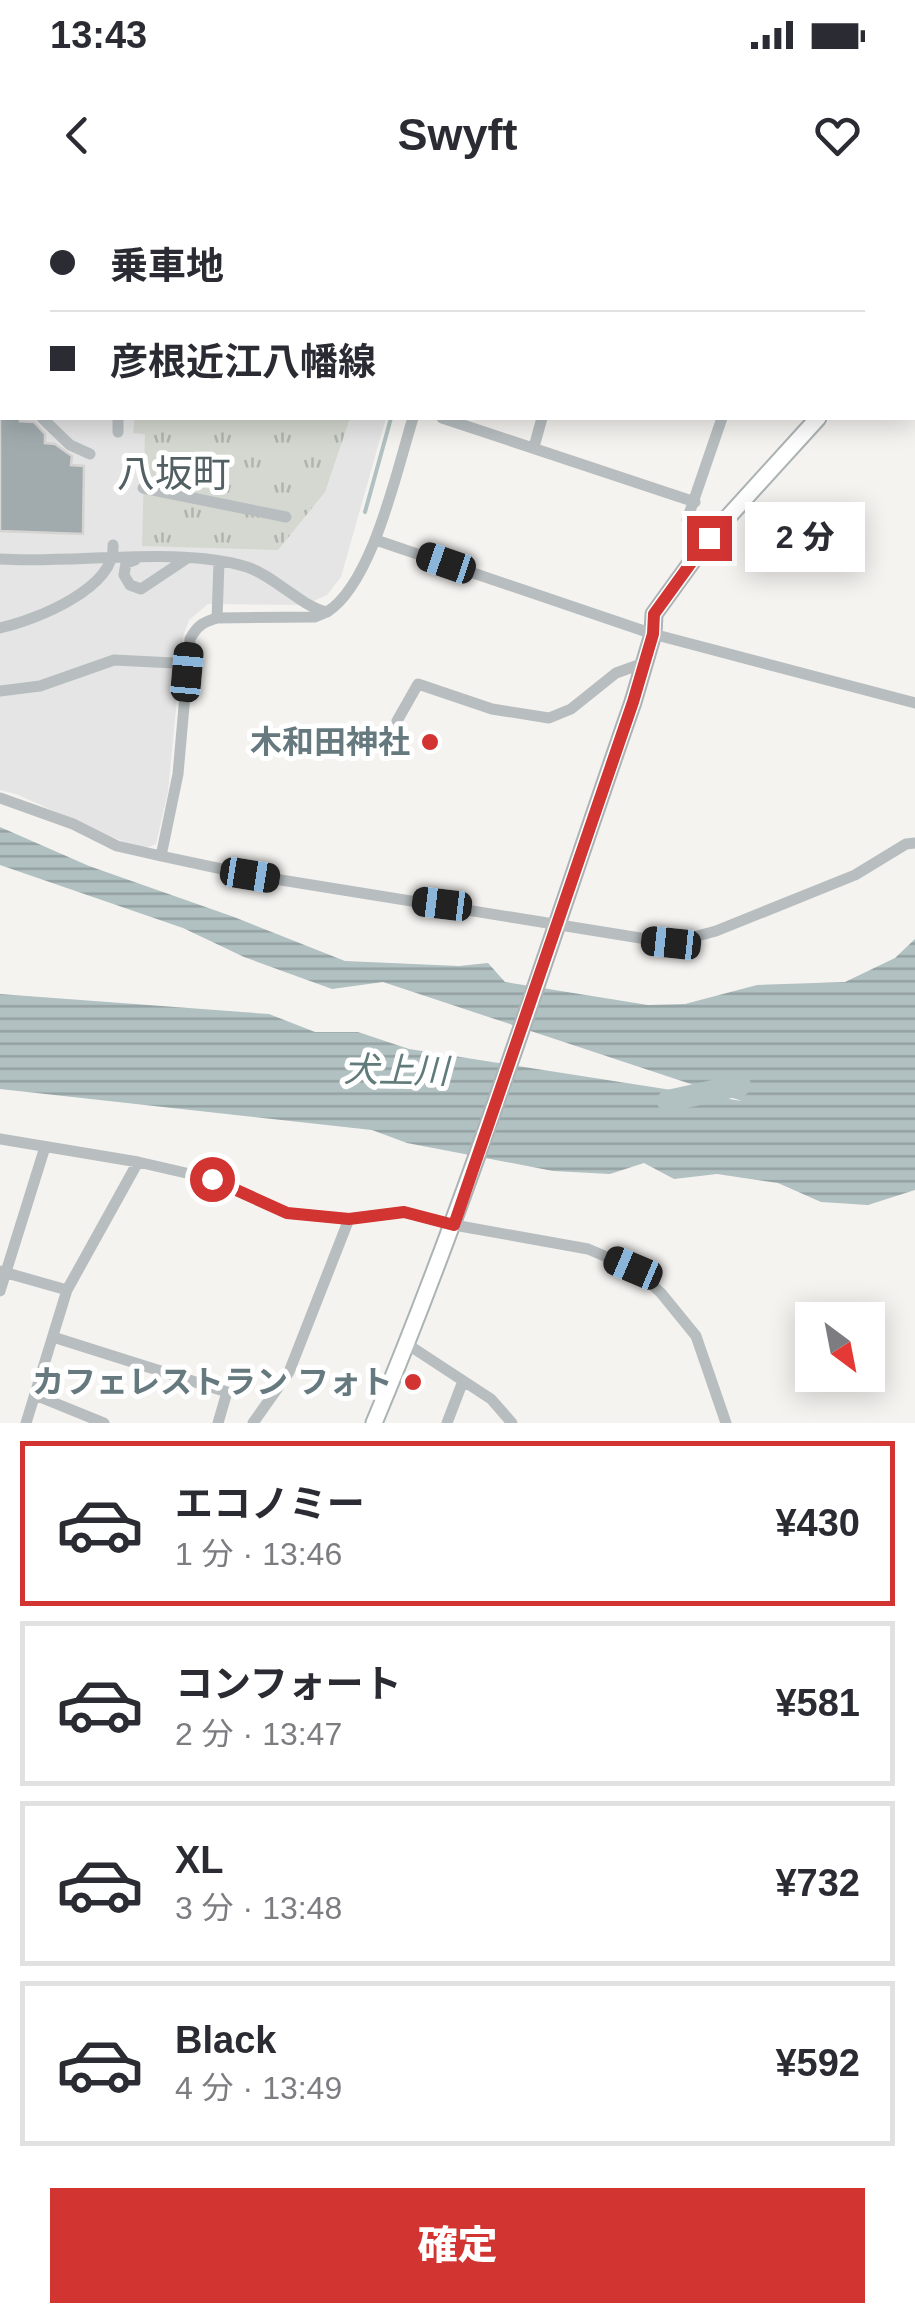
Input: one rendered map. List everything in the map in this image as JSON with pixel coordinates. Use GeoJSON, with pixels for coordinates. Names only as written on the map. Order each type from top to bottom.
{"type":"FeatureCollection","features":[{"type":"Feature","properties":{"kind":"main road"},"geometry":{"type":"LineString","coordinates":[[374,1423],[456,1218],[644,663],[653,634],[654,614],[709,538],[816,420]]}},
{"type":"Feature","properties":{"kind":"street"},"geometry":{"type":"LineString","coordinates":[[44,420],[70,445],[90,454]]}},
{"type":"Feature","properties":{"kind":"street"},"geometry":{"type":"LineString","coordinates":[[161,856],[178,774],[190,638],[204,622],[218,618],[315,616],[337,606],[376,540],[411,420]]}},
{"type":"Feature","properties":{"kind":"street"},"geometry":{"type":"LineString","coordinates":[[448,420],[694,502]]}},
{"type":"Feature","properties":{"kind":"street"},"geometry":{"type":"LineString","coordinates":[[534,447],[541,420]]}},
{"type":"Feature","properties":{"kind":"street"},"geometry":{"type":"LineString","coordinates":[[709,538],[687,520],[721,420]]}},
{"type":"Feature","properties":{"kind":"street"},"geometry":{"type":"LineString","coordinates":[[143,488],[286,517]]}},
{"type":"Feature","properties":{"kind":"street"},"geometry":{"type":"LineString","coordinates":[[376,540],[653,634],[915,703]]}},
{"type":"Feature","properties":{"kind":"street"},"geometry":{"type":"LineString","coordinates":[[0,628],[75,597],[107,570],[114,559],[112,545]]}},
{"type":"Feature","properties":{"kind":"street"},"geometry":{"type":"LineString","coordinates":[[0,559],[186,559],[247,567],[327,612]]}},
{"type":"Feature","properties":{"kind":"street"},"geometry":{"type":"LineString","coordinates":[[138,559],[126,564],[123,570],[130,585],[141,588],[186,559]]}},
{"type":"Feature","properties":{"kind":"street"},"geometry":{"type":"LineString","coordinates":[[218,618],[220,563]]}},
{"type":"Feature","properties":{"kind":"street"},"geometry":{"type":"LineString","coordinates":[[0,691],[40,686],[114,660],[174,663]]}},
{"type":"Feature","properties":{"kind":"street"},"geometry":{"type":"LineString","coordinates":[[397,720],[418,684],[492,709],[549,718],[571,709],[616,673],[644,663]]}},
{"type":"Feature","properties":{"kind":"street"},"geometry":{"type":"LineString","coordinates":[[0,798],[73,824],[117,846],[161,856],[554,929],[671,943],[756,916],[856,875],[906,844],[915,843]]}},
{"type":"Feature","properties":{"kind":"street"},"geometry":{"type":"LineString","coordinates":[[0,1139],[212,1179],[287,1213],[349,1219],[404,1212],[456,1218],[588,1249],[633,1268],[661,1293],[696,1336],[726,1423]]}},
{"type":"Feature","properties":{"kind":"street"},"geometry":{"type":"LineString","coordinates":[[0,1291],[45,1147]]}},
{"type":"Feature","properties":{"kind":"street"},"geometry":{"type":"LineString","coordinates":[[26,1423],[67,1290],[138,1162]]}},
{"type":"Feature","properties":{"kind":"street"},"geometry":{"type":"LineString","coordinates":[[253,1423],[289,1372],[349,1219]]}},
{"type":"Feature","properties":{"kind":"street"},"geometry":{"type":"LineString","coordinates":[[3,1272],[67,1290]]}},
{"type":"Feature","properties":{"kind":"street"},"geometry":{"type":"LineString","coordinates":[[53,1338],[227,1392],[218,1423]]}},
{"type":"Feature","properties":{"kind":"street"},"geometry":{"type":"LineString","coordinates":[[407,1344],[491,1399],[512,1423]]}},
{"type":"Feature","properties":{"kind":"street"},"geometry":{"type":"LineString","coordinates":[[447,1423],[464,1382]]}},
{"type":"Feature","properties":{"kind":"street"},"geometry":{"type":"LineString","coordinates":[[36,1395],[104,1423]]}},
{"type":"Feature","properties":{"kind":"shaded area"},"geometry":{"type":"Polygon","coordinates":[[[0,420],[385,420],[341,577],[327,595],[305,605],[208,604],[189,620],[183,636],[168,792],[156,844],[146,848],[124,842],[0,790],[0,420]]]}},
{"type":"Feature","properties":{"kind":"green space"},"geometry":{"type":"Polygon","coordinates":[[[135,420],[349,420],[325,492],[278,550],[142,546],[145,434],[133,433],[135,420]]]}},
{"type":"Feature","properties":{"kind":"water"},"geometry":{"type":"Polygon","coordinates":[[[0,827],[89,866],[345,961],[459,966],[488,963],[505,982],[648,1005],[685,1004],[757,985],[845,982],[895,958],[915,939],[915,1190],[868,1205],[821,1202],[778,1183],[717,1174],[674,1179],[644,1163],[610,1174],[553,1171],[407,1143],[372,1130],[0,1089],[0,994],[269,1014],[315,1032],[358,1032],[409,1049],[742,1101],[383,982],[332,989],[244,957],[183,928],[0,865],[0,827]]]}},
{"type":"Feature","properties":{"kind":"building"},"geometry":{"type":"Polygon","coordinates":[[[0,420],[34,422],[45,434],[45,443],[55,444],[72,456],[71,465],[84,466],[83,534],[0,531],[0,420]]]}},
{"type":"Feature","properties":{"kind":"waterway"},"geometry":{"type":"LineString","coordinates":[[365,512],[390,420]]}},
{"type":"Feature","properties":{"kind":"waterway","name":"犬上川"},"geometry":{"type":"LineString","coordinates":[[668,1101],[740,1085]]}},
{"type":"Feature","properties":{"kind":"place","name":"木和田神社"},"geometry":{"type":"Point","coordinates":[430,742]}},
{"type":"Feature","properties":{"kind":"place","name":"カフェレストラン フォト"},"geometry":{"type":"Point","coordinates":[413,1382]}},
{"type":"Feature","properties":{"kind":"district","name":"八坂町"},"geometry":{"type":"Point","coordinates":[174,474]}},
{"type":"Feature","properties":{"kind":"route"},"geometry":{"type":"LineString","coordinates":[[212,1179],[287,1213],[349,1219],[404,1212],[454,1225],[633,702],[653,634],[654,614],[709,538]]}}]}
